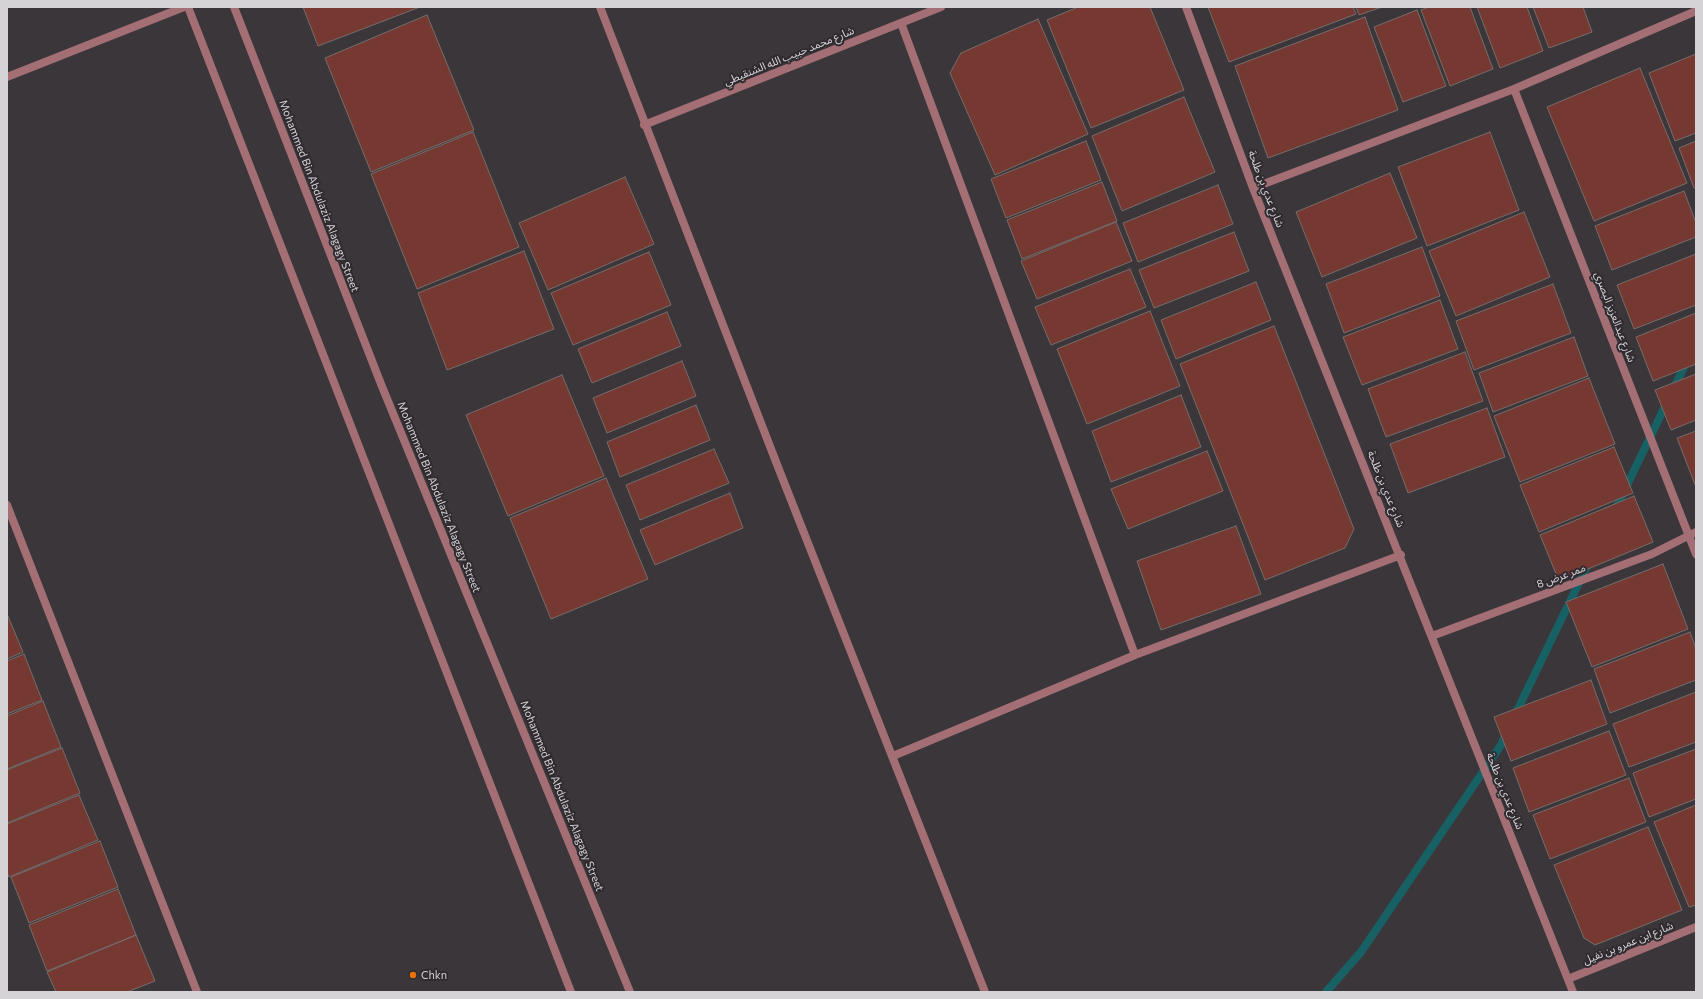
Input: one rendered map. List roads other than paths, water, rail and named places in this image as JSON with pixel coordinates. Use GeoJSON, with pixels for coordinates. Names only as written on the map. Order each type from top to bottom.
{"type":"FeatureCollection","features":[{"type":"Feature","properties":{"kind":"street"},"geometry":{"type":"LineString","coordinates":[[7,77],[184,7]]}},
{"type":"Feature","properties":{"kind":"street"},"geometry":{"type":"LineString","coordinates":[[188,7],[571,992]]}},
{"type":"Feature","properties":{"kind":"street","name":"Mohammed Bin Abdulaziz Alagagy Street"},"geometry":{"type":"LineString","coordinates":[[234,7],[381,384],[630,992]]}},
{"type":"Feature","properties":{"kind":"street"},"geometry":{"type":"LineString","coordinates":[[600,7],[644,125],[985,992]]}},
{"type":"Feature","properties":{"kind":"street","name":"شارع محمد حبيب الله الشنقيطي"},"geometry":{"type":"LineString","coordinates":[[644,125],[941,7]]}},
{"type":"Feature","properties":{"kind":"street","name":"شارع عدي بن طلحة"},"geometry":{"type":"LineString","coordinates":[[1186,7],[1253,188],[1401,556],[1573,992]]}},
{"type":"Feature","properties":{"kind":"street"},"geometry":{"type":"LineString","coordinates":[[1253,188],[1514,89],[1696,11]]}},
{"type":"Feature","properties":{"kind":"street"},"geometry":{"type":"LineString","coordinates":[[901,24],[1135,655]]}},
{"type":"Feature","properties":{"kind":"street","name":"شارع عبدالعزيز البصري"},"geometry":{"type":"LineString","coordinates":[[1514,89],[1692,534],[1696,554]]}},
{"type":"Feature","properties":{"kind":"street"},"geometry":{"type":"LineString","coordinates":[[7,505],[198,992]]}},
{"type":"Feature","properties":{"kind":"street","name":"ممر عرض 8"},"geometry":{"type":"LineString","coordinates":[[1432,636],[1652,554],[1692,534]]}},
{"type":"Feature","properties":{"kind":"street"},"geometry":{"type":"LineString","coordinates":[[893,756],[1135,655],[1401,556]]}},
{"type":"Feature","properties":{"kind":"street","name":"شارع ابن عمرو بن نفيل"},"geometry":{"type":"LineString","coordinates":[[1568,979],[1696,927]]}},
{"type":"Feature","properties":{"kind":"waterway"},"geometry":{"type":"LineString","coordinates":[[1614,512],[1696,342]]}},
{"type":"Feature","properties":{"kind":"waterway"},"geometry":{"type":"LineString","coordinates":[[1514,717],[1590,560]]}},
{"type":"Feature","properties":{"kind":"waterway"},"geometry":{"type":"LineString","coordinates":[[1326,992],[1361,952],[1501,745],[1507,731]]}},
{"type":"Feature","properties":{"kind":"place","name":"Chkn"},"geometry":{"type":"Point","coordinates":[413,975]}}]}
